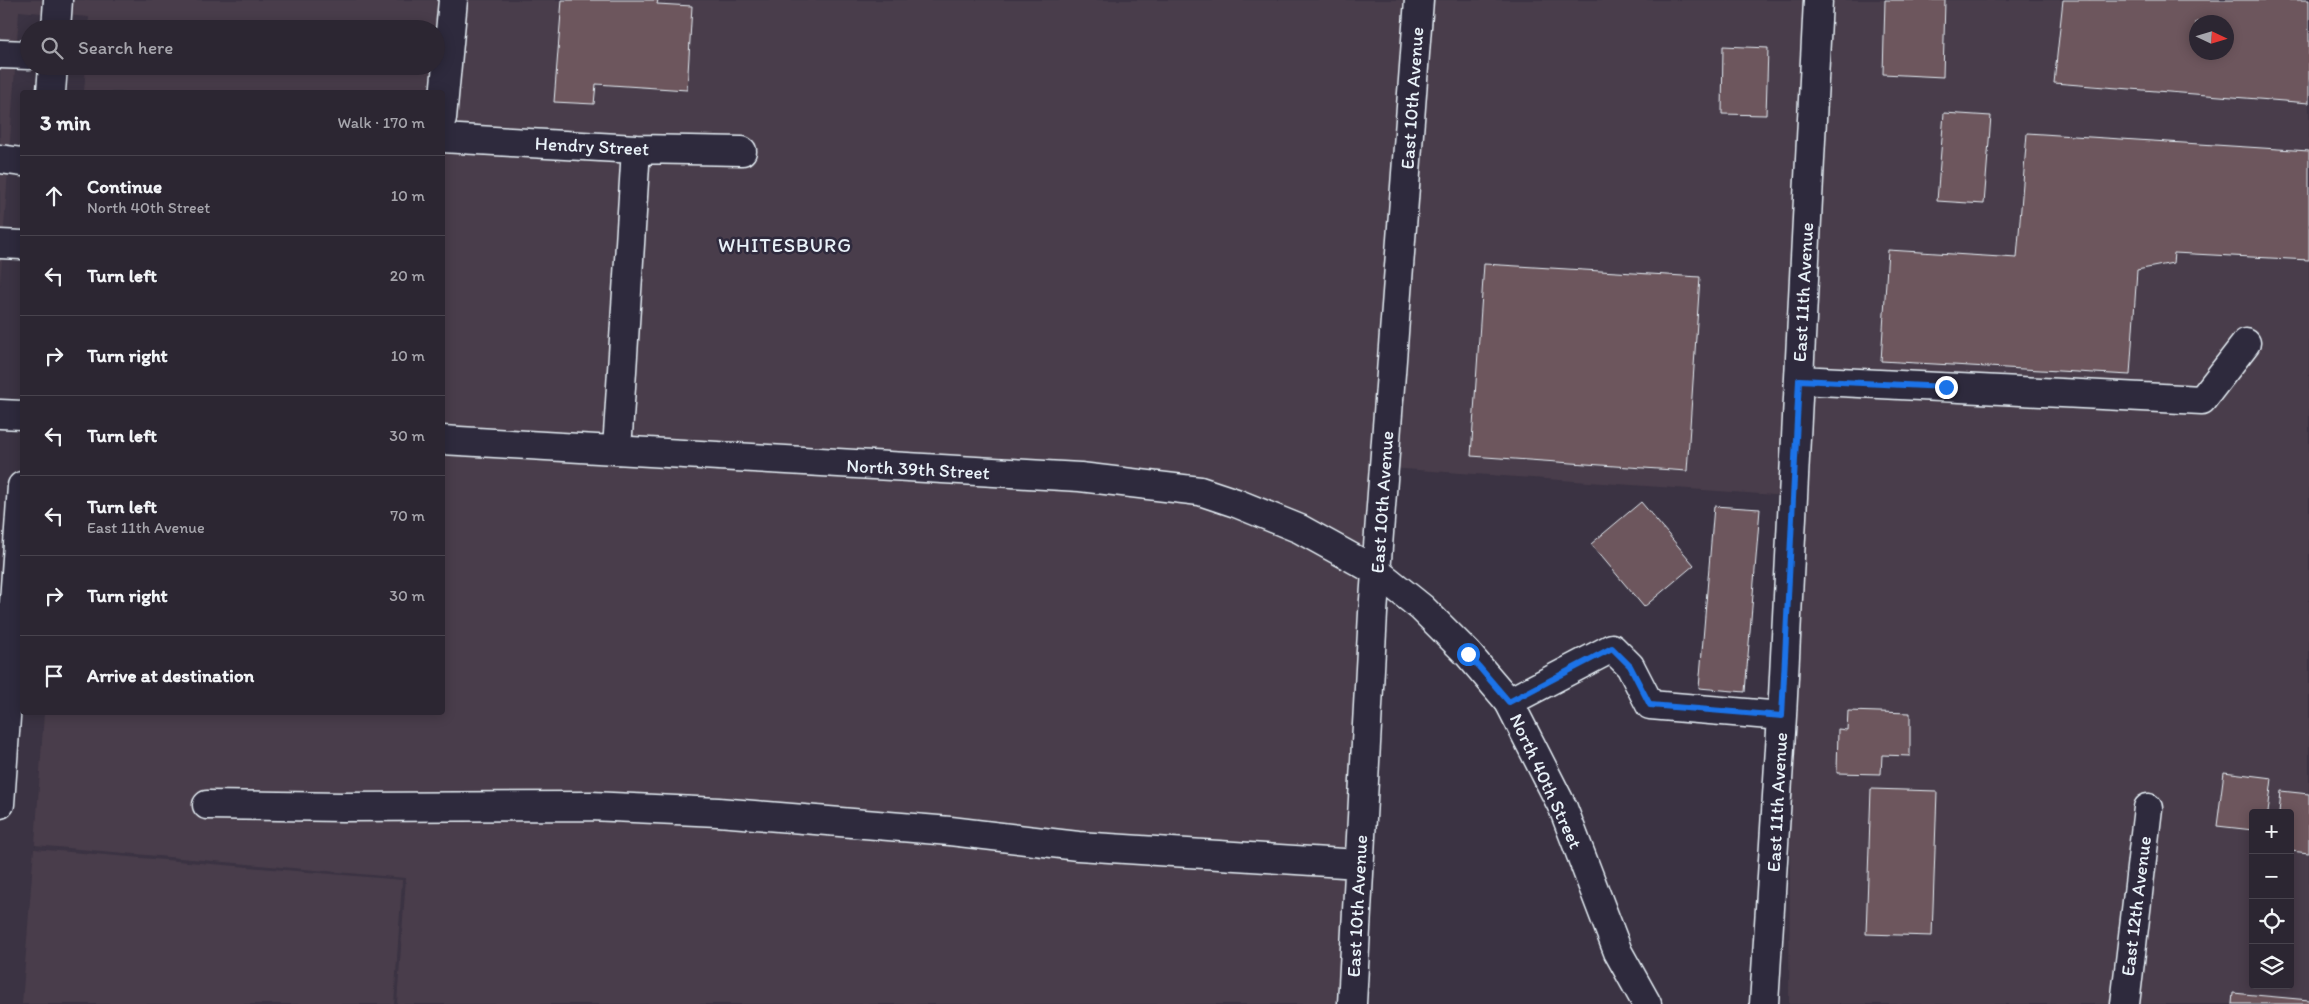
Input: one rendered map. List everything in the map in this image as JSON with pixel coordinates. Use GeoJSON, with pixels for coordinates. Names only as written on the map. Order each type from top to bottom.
{"type":"FeatureCollection","features":[{"type":"Feature","properties":{"kind":"street"},"geometry":{"type":"LineString","coordinates":[[57,20],[58,0]]}},
{"type":"Feature","properties":{"kind":"street"},"geometry":{"type":"LineString","coordinates":[[445,90],[453,0]]}},
{"type":"Feature","properties":{"kind":"street","name":"East 10th Avenue"},"geometry":{"type":"LineString","coordinates":[[1352,1004],[1376,571],[1419,0]]}},
{"type":"Feature","properties":{"kind":"street","name":"East 11th Avenue"},"geometry":{"type":"LineString","coordinates":[[1764,1004],[1782,716],[1818,0]]}},
{"type":"Feature","properties":{"kind":"street"},"geometry":{"type":"LineString","coordinates":[[0,54],[20,55]]}},
{"type":"Feature","properties":{"kind":"street"},"geometry":{"type":"LineString","coordinates":[[51,90],[52,75]]}},
{"type":"Feature","properties":{"kind":"street","name":"Hendry Street"},"geometry":{"type":"LineString","coordinates":[[445,138],[636,149],[742,151]]}},
{"type":"Feature","properties":{"kind":"street"},"geometry":{"type":"LineString","coordinates":[[618,450],[636,149]]}},
{"type":"Feature","properties":{"kind":"street"},"geometry":{"type":"LineString","coordinates":[[0,158],[20,162]]}},
{"type":"Feature","properties":{"kind":"street"},"geometry":{"type":"LineString","coordinates":[[0,244],[20,245]]}},
{"type":"Feature","properties":{"kind":"street"},"geometry":{"type":"LineString","coordinates":[[1799,380],[2202,400],[2246,343]]}},
{"type":"Feature","properties":{"kind":"street"},"geometry":{"type":"LineString","coordinates":[[0,414],[20,415]]}},
{"type":"Feature","properties":{"kind":"street","name":"North 39th Street"},"geometry":{"type":"LineString","coordinates":[[445,440],[1080,477],[1200,491],[1300,529],[1376,571]]}},
{"type":"Feature","properties":{"kind":"street"},"geometry":{"type":"LineString","coordinates":[[0,804],[20,515]]}},
{"type":"Feature","properties":{"kind":"street","name":"North 40th Street"},"geometry":{"type":"LineString","coordinates":[[1376,571],[1422,608],[1468,654],[1509,702],[1564,808],[1618,952],[1647,1004]]}},
{"type":"Feature","properties":{"kind":"street"},"geometry":{"type":"LineString","coordinates":[[1509,702],[1612,648],[1630,666],[1650,705],[1782,716]]}},
{"type":"Feature","properties":{"kind":"street"},"geometry":{"type":"LineString","coordinates":[[207,805],[342,808],[591,806],[718,812],[950,831],[1078,846],[1359,864]]}},
{"type":"Feature","properties":{"kind":"street","name":"East 12th Avenue"},"geometry":{"type":"LineString","coordinates":[[2125,1004],[2148,808]]}},
{"type":"Feature","properties":{"kind":"shaded area"},"geometry":{"type":"Polygon","coordinates":[[[0,0],[1412,0],[1348,1004],[397,1004],[406,878],[35,845],[44,715],[445,715],[445,90],[84,90],[85,75],[445,75],[445,20],[89,20],[89,17],[19,11],[0,285],[0,0]]]}},
{"type":"Feature","properties":{"kind":"shaded area"},"geometry":{"type":"Polygon","coordinates":[[[1426,0],[2309,0],[2309,1004],[1789,1004],[1791,744],[1803,497],[1390,468],[1426,0]]]}},
{"type":"Feature","properties":{"kind":"shaded area"},"geometry":{"type":"Polygon","coordinates":[[[34,849],[402,880],[394,1004],[22,1004],[34,849]]]}},
{"type":"Feature","properties":{"kind":"building"},"geometry":{"type":"Polygon","coordinates":[[[562,0],[658,0],[657,4],[692,6],[687,90],[596,84],[594,104],[554,102],[562,0]]]}},
{"type":"Feature","properties":{"kind":"building"},"geometry":{"type":"Polygon","coordinates":[[[1885,0],[1945,0],[1943,77],[1883,74],[1885,0]]]}},
{"type":"Feature","properties":{"kind":"building"},"geometry":{"type":"Polygon","coordinates":[[[2063,0],[2309,0],[2309,103],[2054,83],[2063,0]]]}},
{"type":"Feature","properties":{"kind":"building"},"geometry":{"type":"Polygon","coordinates":[[[1723,46],[1768,48],[1766,115],[1722,114],[1723,46]]]}},
{"type":"Feature","properties":{"kind":"building"},"geometry":{"type":"Polygon","coordinates":[[[1944,113],[1991,116],[1984,204],[1937,201],[1944,113]]]}},
{"type":"Feature","properties":{"kind":"building"},"geometry":{"type":"Polygon","coordinates":[[[2027,133],[2309,151],[2309,260],[2174,253],[2173,263],[2137,270],[2130,375],[1881,361],[1888,250],[2017,258],[2027,133]]]}},
{"type":"Feature","properties":{"kind":"building"},"geometry":{"type":"Polygon","coordinates":[[[1484,264],[1700,277],[1687,471],[1471,456],[1484,264]]]}},
{"type":"Feature","properties":{"kind":"building"},"geometry":{"type":"Polygon","coordinates":[[[1641,502],[1694,565],[1644,607],[1591,544],[1641,502]]]}},
{"type":"Feature","properties":{"kind":"building"},"geometry":{"type":"Polygon","coordinates":[[[1714,506],[1760,509],[1745,692],[1699,688],[1714,506]]]}},
{"type":"Feature","properties":{"kind":"building"},"geometry":{"type":"Polygon","coordinates":[[[1848,711],[1910,713],[1910,756],[1882,755],[1881,774],[1837,773],[1838,729],[1847,730],[1848,711]]]}},
{"type":"Feature","properties":{"kind":"building"},"geometry":{"type":"Polygon","coordinates":[[[2224,772],[2272,778],[2268,809],[2249,809],[2249,830],[2217,826],[2224,772]]]}},
{"type":"Feature","properties":{"kind":"building"},"geometry":{"type":"Polygon","coordinates":[[[1871,789],[1937,791],[1932,936],[1866,934],[1871,789]]]}},
{"type":"Feature","properties":{"kind":"building"},"geometry":{"type":"Polygon","coordinates":[[[2281,791],[2309,794],[2309,853],[2294,851],[2294,809],[2279,809],[2281,791]]]}},
{"type":"Feature","properties":{"kind":"building"},"geometry":{"type":"Polygon","coordinates":[[[2233,993],[2309,1000],[2309,1004],[2232,1004],[2233,993]]]}},
{"type":"Feature","properties":{"kind":"district","name":"WHITESBURG"},"geometry":{"type":"Point","coordinates":[785,245]}},
{"type":"Feature","properties":{"kind":"route"},"geometry":{"type":"LineString","coordinates":[[1468,654],[1509,702],[1612,648],[1630,666],[1650,705],[1782,716],[1799,380],[1946,387]]}}]}
